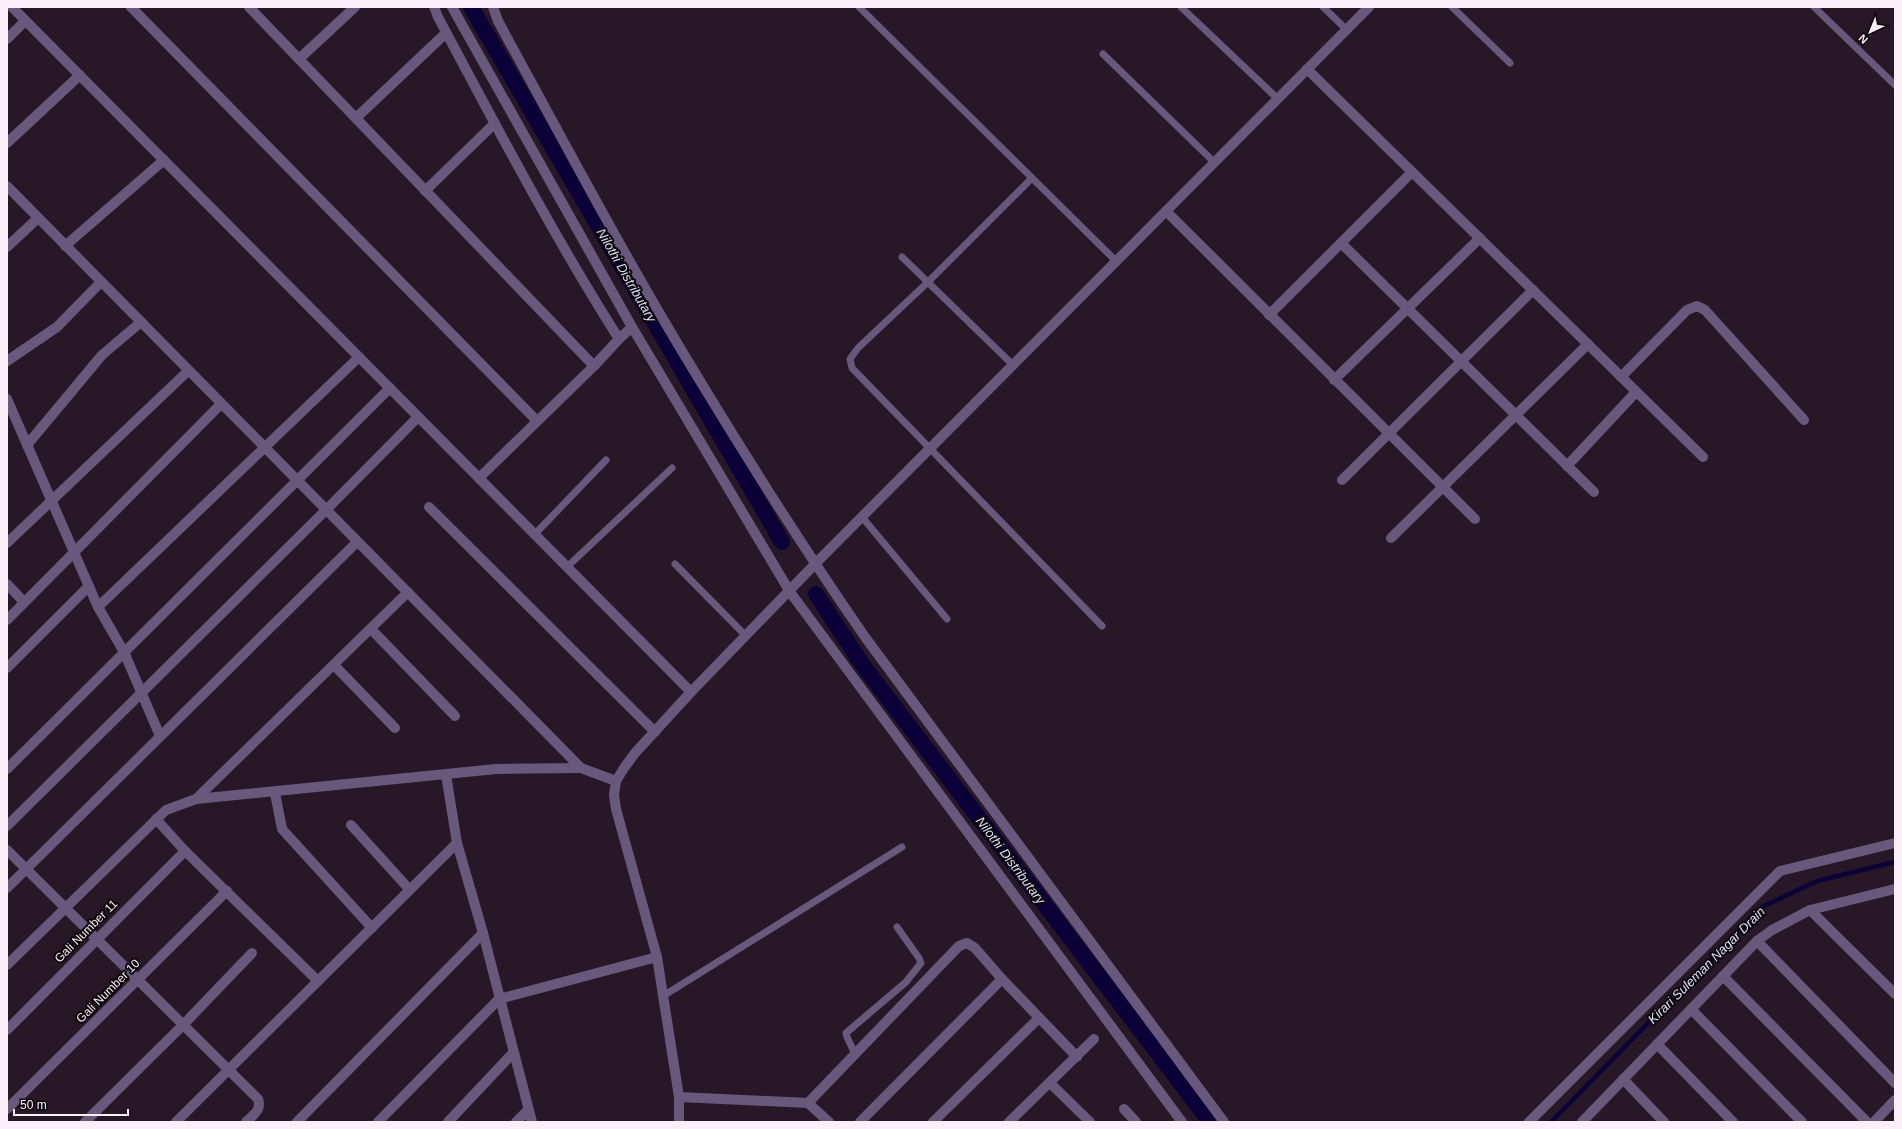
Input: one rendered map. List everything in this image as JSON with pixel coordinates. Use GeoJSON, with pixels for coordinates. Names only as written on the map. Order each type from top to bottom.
{"type":"FeatureCollection","features":[{"type":"Feature","properties":{"kind":"street"},"geometry":{"type":"LineString","coordinates":[[132,7],[538,421]]}},
{"type":"Feature","properties":{"kind":"street"},"geometry":{"type":"LineString","coordinates":[[249,7],[594,366]]}},
{"type":"Feature","properties":{"kind":"street"},"geometry":{"type":"LineString","coordinates":[[299,59],[355,7]]}},
{"type":"Feature","properties":{"kind":"street"},"geometry":{"type":"LineString","coordinates":[[434,7],[446,33],[495,123],[595,302],[619,339]]}},
{"type":"Feature","properties":{"kind":"street"},"geometry":{"type":"LineString","coordinates":[[452,7],[632,328],[790,592],[1182,1122]]}},
{"type":"Feature","properties":{"kind":"street"},"geometry":{"type":"LineString","coordinates":[[493,7],[498,21],[600,208],[685,355],[815,564],[865,637],[1224,1122]]}},
{"type":"Feature","properties":{"kind":"street"},"geometry":{"type":"LineString","coordinates":[[679,1122],[679,1097],[657,957],[616,809],[614,796],[616,781],[635,753],[691,692],[790,592],[815,564],[1369,7]]}},
{"type":"Feature","properties":{"kind":"street"},"geometry":{"type":"LineString","coordinates":[[14,8],[691,692]]}},
{"type":"Feature","properties":{"kind":"street"},"geometry":{"type":"LineString","coordinates":[[7,39],[26,21]]}},
{"type":"Feature","properties":{"kind":"street"},"geometry":{"type":"LineString","coordinates":[[356,118],[446,33]]}},
{"type":"Feature","properties":{"kind":"street"},"geometry":{"type":"LineString","coordinates":[[1307,69],[1703,457]]}},
{"type":"Feature","properties":{"kind":"street"},"geometry":{"type":"LineString","coordinates":[[7,143],[80,76]]}},
{"type":"Feature","properties":{"kind":"street"},"geometry":{"type":"LineString","coordinates":[[425,191],[495,123]]}},
{"type":"Feature","properties":{"kind":"street"},"geometry":{"type":"LineString","coordinates":[[65,246],[164,160]]}},
{"type":"Feature","properties":{"kind":"street"},"geometry":{"type":"LineString","coordinates":[[1270,315],[1412,172]]}},
{"type":"Feature","properties":{"kind":"street"},"geometry":{"type":"LineString","coordinates":[[7,186],[581,768]]}},
{"type":"Feature","properties":{"kind":"street"},"geometry":{"type":"LineString","coordinates":[[1166,211],[1475,519]]}},
{"type":"Feature","properties":{"kind":"street"},"geometry":{"type":"LineString","coordinates":[[7,246],[38,218]]}},
{"type":"Feature","properties":{"kind":"street"},"geometry":{"type":"LineString","coordinates":[[1334,380],[1480,238]]}},
{"type":"Feature","properties":{"kind":"street"},"geometry":{"type":"LineString","coordinates":[[1341,243],[1515,416],[1594,492]]}},
{"type":"Feature","properties":{"kind":"street"},"geometry":{"type":"LineString","coordinates":[[7,361],[57,326],[101,282]]}},
{"type":"Feature","properties":{"kind":"street"},"geometry":{"type":"LineString","coordinates":[[1342,480],[1533,290]]}},
{"type":"Feature","properties":{"kind":"street"},"geometry":{"type":"LineString","coordinates":[[1621,377],[1687,310],[1697,306],[1705,310],[1804,420]]}},
{"type":"Feature","properties":{"kind":"street"},"geometry":{"type":"LineString","coordinates":[[27,445],[102,355],[141,322]]}},
{"type":"Feature","properties":{"kind":"street"},"geometry":{"type":"LineString","coordinates":[[479,478],[594,366],[619,339],[632,328]]}},
{"type":"Feature","properties":{"kind":"street"},"geometry":{"type":"LineString","coordinates":[[1391,538],[1588,344]]}},
{"type":"Feature","properties":{"kind":"street"},"geometry":{"type":"LineString","coordinates":[[98,607],[358,357]]}},
{"type":"Feature","properties":{"kind":"street"},"geometry":{"type":"LineString","coordinates":[[7,543],[188,371]]}},
{"type":"Feature","properties":{"kind":"street"},"geometry":{"type":"LineString","coordinates":[[7,769],[390,388]]}},
{"type":"Feature","properties":{"kind":"street"},"geometry":{"type":"LineString","coordinates":[[1567,466],[1636,392]]}},
{"type":"Feature","properties":{"kind":"street"},"geometry":{"type":"LineString","coordinates":[[7,399],[75,551],[98,607],[124,652],[160,736]]}},
{"type":"Feature","properties":{"kind":"street"},"geometry":{"type":"LineString","coordinates":[[7,620],[221,404]]}},
{"type":"Feature","properties":{"kind":"street"},"geometry":{"type":"LineString","coordinates":[[7,826],[418,417]]}},
{"type":"Feature","properties":{"kind":"street"},"geometry":{"type":"LineString","coordinates":[[429,507],[655,732]]}},
{"type":"Feature","properties":{"kind":"street"},"geometry":{"type":"LineString","coordinates":[[7,888],[357,542]]}},
{"type":"Feature","properties":{"kind":"street"},"geometry":{"type":"LineString","coordinates":[[7,584],[24,602]]}},
{"type":"Feature","properties":{"kind":"street"},"geometry":{"type":"LineString","coordinates":[[7,668],[89,586]]}},
{"type":"Feature","properties":{"kind":"street"},"geometry":{"type":"LineString","coordinates":[[196,799],[408,592]]}},
{"type":"Feature","properties":{"kind":"street"},"geometry":{"type":"LineString","coordinates":[[371,629],[455,716]]}},
{"type":"Feature","properties":{"kind":"street"},"geometry":{"type":"LineString","coordinates":[[334,665],[395,728]]}},
{"type":"Feature","properties":{"kind":"street"},"geometry":{"type":"LineString","coordinates":[[7,964],[166,810],[196,799],[275,793],[496,769],[581,768],[616,781]]}},
{"type":"Feature","properties":{"kind":"street"},"geometry":{"type":"LineString","coordinates":[[446,775],[457,843],[483,933],[513,1054],[532,1122]]}},
{"type":"Feature","properties":{"kind":"street"},"geometry":{"type":"LineString","coordinates":[[275,793],[282,829],[372,928]]}},
{"type":"Feature","properties":{"kind":"street"},"geometry":{"type":"LineString","coordinates":[[156,819],[185,850],[318,981]]}},
{"type":"Feature","properties":{"kind":"street"},"geometry":{"type":"LineString","coordinates":[[351,826],[410,890]]}},
{"type":"Feature","properties":{"kind":"street"},"geometry":{"type":"LineString","coordinates":[[176,1122],[457,843]]}},
{"type":"Feature","properties":{"kind":"street"},"geometry":{"type":"LineString","coordinates":[[1529,1122],[1780,870],[1895,843]]}},
{"type":"Feature","properties":{"kind":"street"},"geometry":{"type":"LineString","coordinates":[[7,850],[258,1099],[260,1105],[258,1110],[246,1122]]}},
{"type":"Feature","properties":{"kind":"street","name":"Gali Number 11"},"geometry":{"type":"LineString","coordinates":[[7,1030],[185,850]]}},
{"type":"Feature","properties":{"kind":"street"},"geometry":{"type":"LineString","coordinates":[[1586,1120],[1757,941],[1772,930],[1810,910],[1895,889]]}},
{"type":"Feature","properties":{"kind":"street","name":"Gali Number 10"},"geometry":{"type":"LineString","coordinates":[[7,1109],[226,891]]}},
{"type":"Feature","properties":{"kind":"street"},"geometry":{"type":"LineString","coordinates":[[1810,910],[1895,994]]}},
{"type":"Feature","properties":{"kind":"street"},"geometry":{"type":"LineString","coordinates":[[297,1122],[483,933]]}},
{"type":"Feature","properties":{"kind":"street"},"geometry":{"type":"LineString","coordinates":[[1757,941],[1895,1083]]}},
{"type":"Feature","properties":{"kind":"street"},"geometry":{"type":"LineString","coordinates":[[808,1103],[959,946],[967,943],[975,948],[1002,979],[1077,1057]]}},
{"type":"Feature","properties":{"kind":"street"},"geometry":{"type":"LineString","coordinates":[[85,1122],[183,1025],[252,953]]}},
{"type":"Feature","properties":{"kind":"street"},"geometry":{"type":"LineString","coordinates":[[378,1122],[499,999],[657,957]]}},
{"type":"Feature","properties":{"kind":"street"},"geometry":{"type":"LineString","coordinates":[[1723,976],[1867,1122]]}},
{"type":"Feature","properties":{"kind":"street"},"geometry":{"type":"LineString","coordinates":[[860,1122],[1002,979]]}},
{"type":"Feature","properties":{"kind":"street"},"geometry":{"type":"LineString","coordinates":[[1691,1009],[1802,1122]]}},
{"type":"Feature","properties":{"kind":"street"},"geometry":{"type":"LineString","coordinates":[[933,1122],[1039,1018]]}},
{"type":"Feature","properties":{"kind":"street"},"geometry":{"type":"LineString","coordinates":[[1009,1122],[1077,1057],[1094,1038]]}},
{"type":"Feature","properties":{"kind":"street"},"geometry":{"type":"LineString","coordinates":[[1657,1044],[1733,1122]]}},
{"type":"Feature","properties":{"kind":"street"},"geometry":{"type":"LineString","coordinates":[[448,1122],[513,1054]]}},
{"type":"Feature","properties":{"kind":"street"},"geometry":{"type":"LineString","coordinates":[[1623,1080],[1664,1122]]}},
{"type":"Feature","properties":{"kind":"street"},"geometry":{"type":"LineString","coordinates":[[1050,1082],[1090,1122]]}},
{"type":"Feature","properties":{"kind":"street"},"geometry":{"type":"LineString","coordinates":[[679,1097],[808,1103],[830,1122]]}},
{"type":"Feature","properties":{"kind":"street"},"geometry":{"type":"LineString","coordinates":[[1874,1122],[1895,1100]]}},
{"type":"Feature","properties":{"kind":"street"},"geometry":{"type":"LineString","coordinates":[[516,1122],[528,1110]]}},
{"type":"Feature","properties":{"kind":"street"},"geometry":{"type":"LineString","coordinates":[[1124,1110],[1136,1122]]}},
{"type":"Feature","properties":{"kind":"lane"},"geometry":{"type":"LineString","coordinates":[[859,7],[1116,262]]}},
{"type":"Feature","properties":{"kind":"lane"},"geometry":{"type":"LineString","coordinates":[[1181,7],[1278,99]]}},
{"type":"Feature","properties":{"kind":"lane"},"geometry":{"type":"LineString","coordinates":[[1323,7],[1346,29]]}},
{"type":"Feature","properties":{"kind":"lane"},"geometry":{"type":"LineString","coordinates":[[1452,7],[1510,63]]}},
{"type":"Feature","properties":{"kind":"lane"},"geometry":{"type":"LineString","coordinates":[[1814,7],[1895,85]]}},
{"type":"Feature","properties":{"kind":"lane"},"geometry":{"type":"LineString","coordinates":[[1103,54],[1215,163]]}},
{"type":"Feature","properties":{"kind":"lane"},"geometry":{"type":"LineString","coordinates":[[1032,178],[928,282],[858,348],[850,359],[852,368],[1102,626]]}},
{"type":"Feature","properties":{"kind":"lane"},"geometry":{"type":"LineString","coordinates":[[902,257],[1013,365]]}},
{"type":"Feature","properties":{"kind":"lane"},"geometry":{"type":"LineString","coordinates":[[535,534],[606,460]]}},
{"type":"Feature","properties":{"kind":"lane"},"geometry":{"type":"LineString","coordinates":[[568,567],[672,468]]}},
{"type":"Feature","properties":{"kind":"lane"},"geometry":{"type":"LineString","coordinates":[[862,517],[947,619]]}},
{"type":"Feature","properties":{"kind":"lane"},"geometry":{"type":"LineString","coordinates":[[675,564],[746,636]]}},
{"type":"Feature","properties":{"kind":"lane"},"geometry":{"type":"LineString","coordinates":[[663,996],[902,847]]}},
{"type":"Feature","properties":{"kind":"lane"},"geometry":{"type":"LineString","coordinates":[[855,1054],[846,1038],[846,1033],[906,982],[920,963],[919,958],[897,927]]}},
{"type":"Feature","properties":{"kind":"waterway","name":"Nilothi Distributary"},"geometry":{"type":"LineString","coordinates":[[471,7],[782,542]]}},
{"type":"Feature","properties":{"kind":"waterway","name":"Nilothi Distributary"},"geometry":{"type":"LineString","coordinates":[[816,594],[862,664],[1210,1122]]}},
{"type":"Feature","properties":{"kind":"waterway","name":"Kirari Suleman Nagar Drain"},"geometry":{"type":"LineString","coordinates":[[1551,1122],[1762,907],[1817,881],[1895,862]]}}]}
